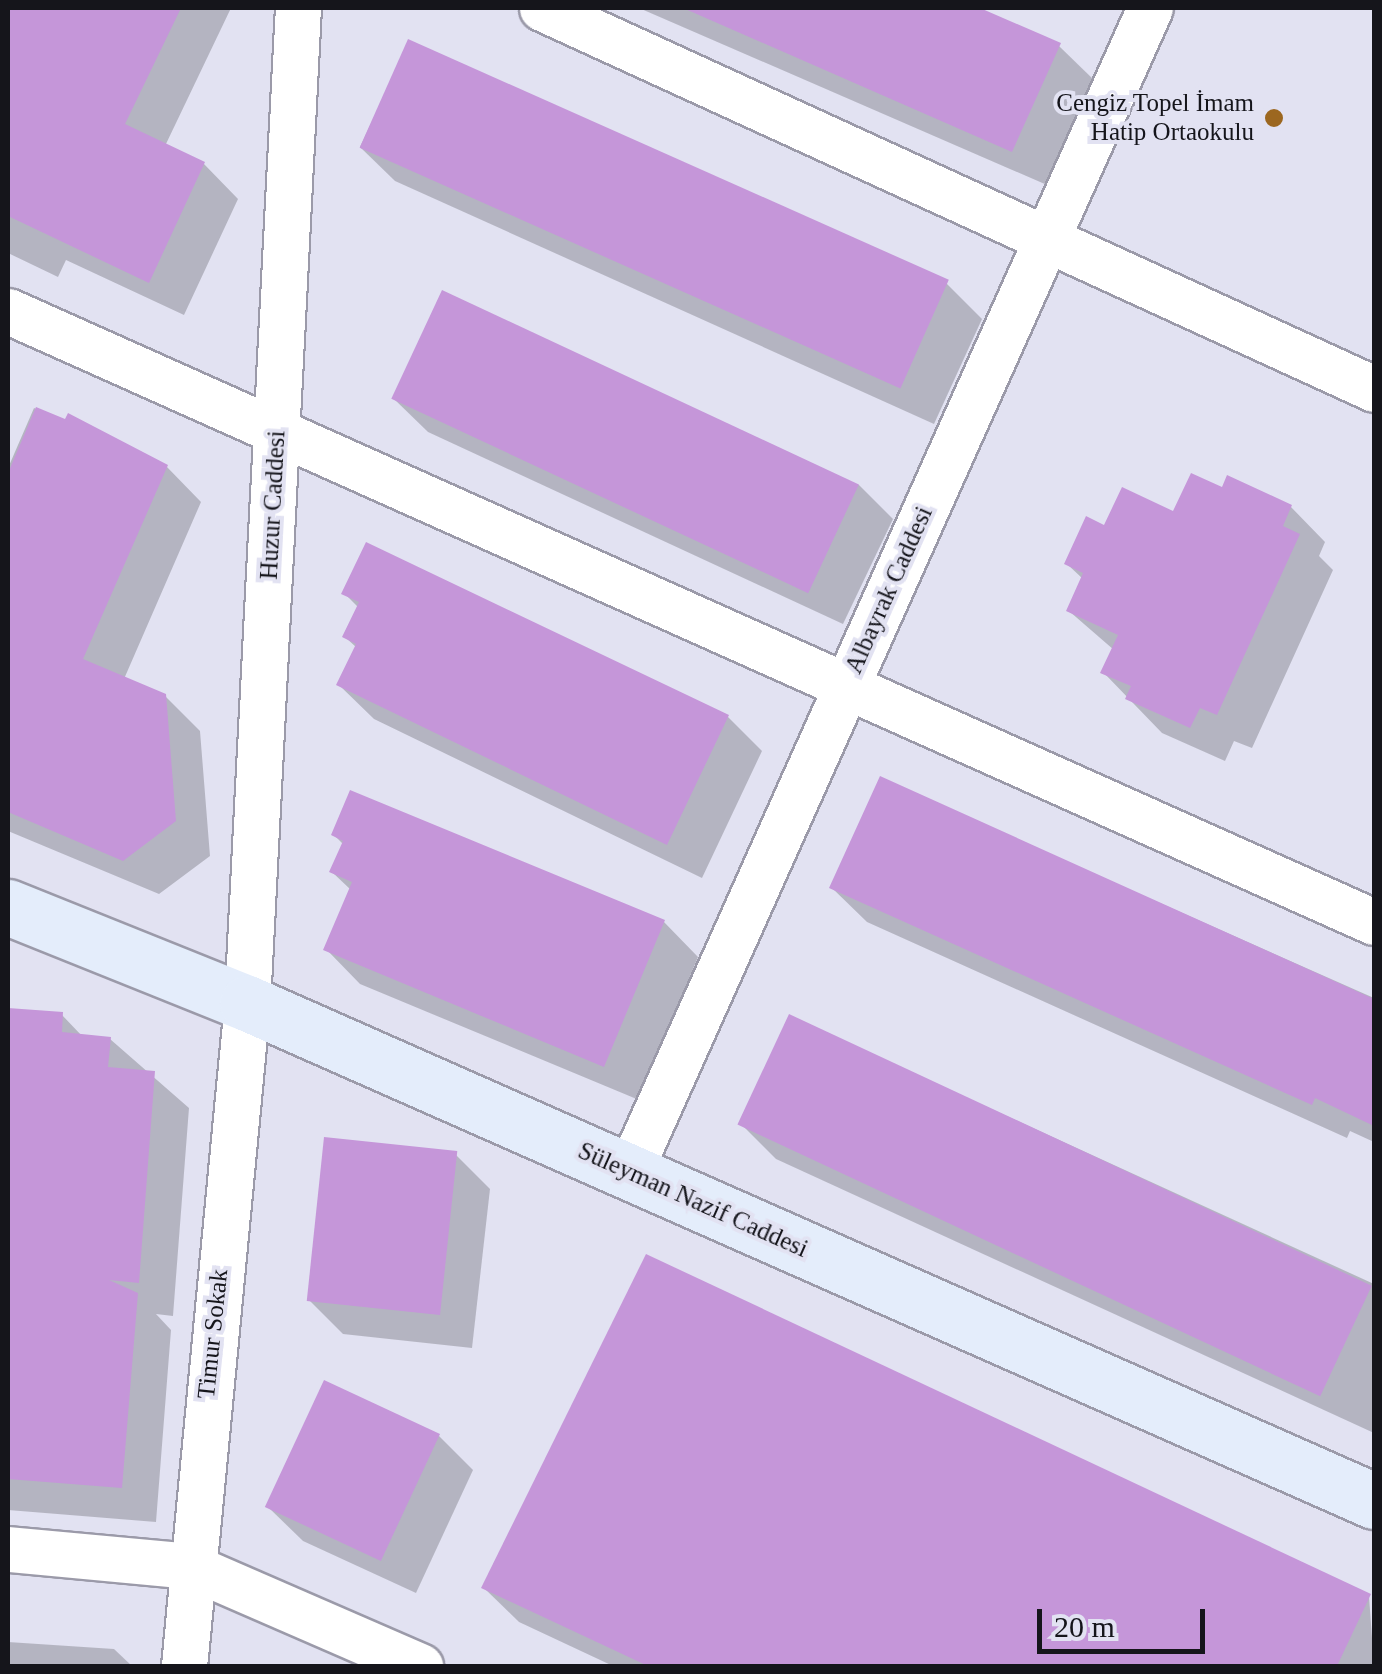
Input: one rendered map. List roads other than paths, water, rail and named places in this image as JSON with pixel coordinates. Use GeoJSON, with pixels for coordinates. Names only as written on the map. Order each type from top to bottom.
{"type":"FeatureCollection","features":[{"type":"Feature","properties":{"kind":"street","name":"Huzur Caddesi"},"geometry":{"type":"LineString","coordinates":[[247,1003],[298,8]]}},
{"type":"Feature","properties":{"kind":"street"},"geometry":{"type":"LineString","coordinates":[[542,8],[1374,389]]}},
{"type":"Feature","properties":{"kind":"street","name":"Albayrak Caddesi"},"geometry":{"type":"LineString","coordinates":[[629,1172],[1150,8]]}},
{"type":"Feature","properties":{"kind":"street"},"geometry":{"type":"LineString","coordinates":[[8,311],[276,435],[1374,922]]}},
{"type":"Feature","properties":{"kind":"street","name":"Süleyman Nazif Caddesi"},"geometry":{"type":"LineString","coordinates":[[8,907],[247,1003],[1374,1502]]}},
{"type":"Feature","properties":{"kind":"street","name":"Timur Sokak"},"geometry":{"type":"LineString","coordinates":[[184,1666],[190,1566],[247,1003]]}},
{"type":"Feature","properties":{"kind":"street"},"geometry":{"type":"LineString","coordinates":[[8,1550],[190,1566],[420,1666]]}},
{"type":"Feature","properties":{"kind":"place","name":"Cengiz Topel İmam Hatip Ortaokulu"},"geometry":{"type":"Point","coordinates":[1274,118]}}]}
